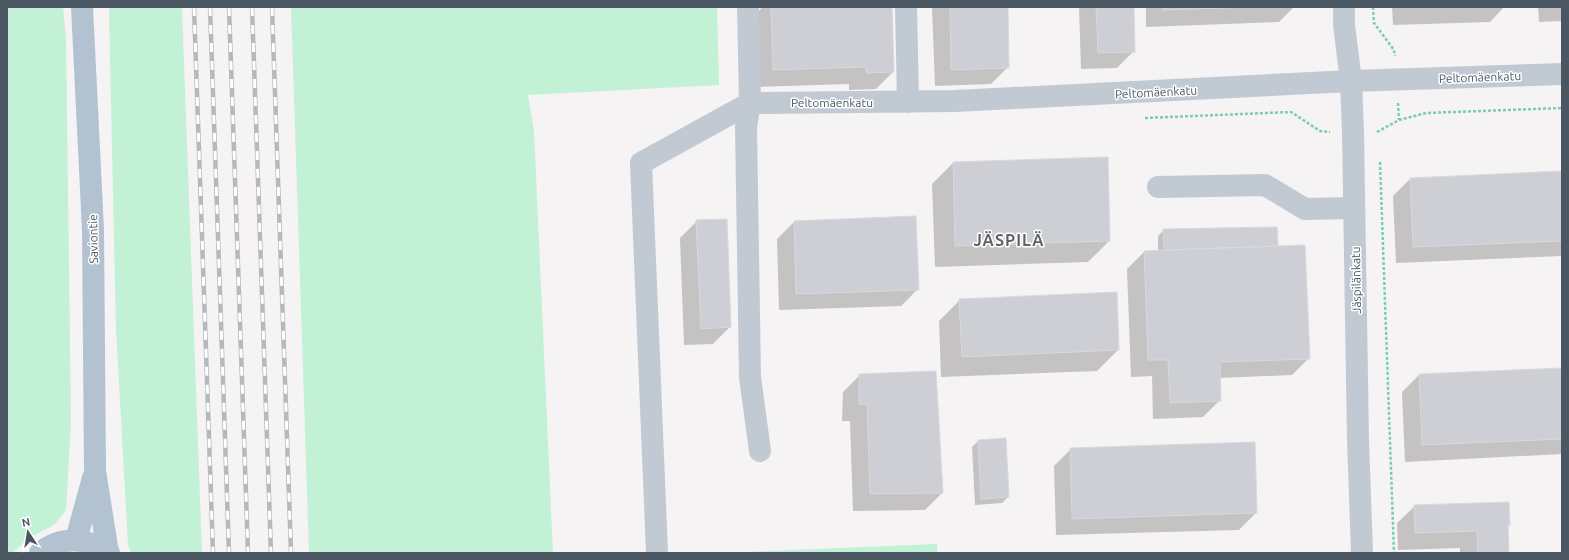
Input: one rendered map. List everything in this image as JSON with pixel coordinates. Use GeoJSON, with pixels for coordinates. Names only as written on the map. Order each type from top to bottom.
{"type":"FeatureCollection","features":[{"type":"Feature","properties":{"kind":"main road","name":"Saviontie"},"geometry":{"type":"LineString","coordinates":[[82,7],[93,230],[95,471],[109,553]]}},
{"type":"Feature","properties":{"kind":"main road","name":"Saviontie"},"geometry":{"type":"LineString","coordinates":[[76,540],[95,471]]}},
{"type":"Feature","properties":{"kind":"main road"},"geometry":{"type":"LineString","coordinates":[[40,553],[53,544],[62,541],[76,540],[88,541],[109,553]]}},
{"type":"Feature","properties":{"kind":"street"},"geometry":{"type":"LineString","coordinates":[[748,7],[750,103],[746,127],[750,377],[760,451]]}},
{"type":"Feature","properties":{"kind":"street"},"geometry":{"type":"LineString","coordinates":[[906,7],[908,102]]}},
{"type":"Feature","properties":{"kind":"street","name":"Jäspilänkatu"},"geometry":{"type":"LineString","coordinates":[[1344,7],[1344,25],[1351,81],[1353,132],[1358,440],[1362,553]]}},
{"type":"Feature","properties":{"kind":"street","name":"Peltomäenkatu"},"geometry":{"type":"LineString","coordinates":[[750,103],[956,101],[1351,81],[1562,74]]}},
{"type":"Feature","properties":{"kind":"street"},"geometry":{"type":"LineString","coordinates":[[657,553],[641,163],[750,103]]}},
{"type":"Feature","properties":{"kind":"street"},"geometry":{"type":"LineString","coordinates":[[1158,187],[1265,185],[1305,209],[1354,208]]}},
{"type":"Feature","properties":{"kind":"path"},"geometry":{"type":"LineString","coordinates":[[1142,118],[1291,112],[1320,132],[1378,132],[1399,120],[1426,113],[1562,108]]}},
{"type":"Feature","properties":{"kind":"path"},"geometry":{"type":"LineString","coordinates":[[1379,155],[1394,553]]}},
{"type":"Feature","properties":{"kind":"green space"},"geometry":{"type":"Polygon","coordinates":[[[7,7],[63,7],[66,38],[71,422],[66,510],[54,525],[27,539],[13,553],[7,553],[7,7]]]}},
{"type":"Feature","properties":{"kind":"green space"},"geometry":{"type":"Polygon","coordinates":[[[110,7],[182,7],[202,553],[131,553],[128,545],[116,329],[110,7]]]}},
{"type":"Feature","properties":{"kind":"green space"},"geometry":{"type":"Polygon","coordinates":[[[291,7],[717,7],[719,85],[528,95],[534,131],[553,553],[309,553],[291,7]]]}},
{"type":"Feature","properties":{"kind":"green space"},"geometry":{"type":"Polygon","coordinates":[[[937,544],[937,553],[744,553],[744,552],[937,544]]]}},
{"type":"Feature","properties":{"kind":"building"},"geometry":{"type":"Polygon","coordinates":[[[771,7],[892,7],[894,72],[866,73],[866,67],[773,70],[771,7]]]}},
{"type":"Feature","properties":{"kind":"building"},"geometry":{"type":"Polygon","coordinates":[[[950,7],[1008,7],[1009,68],[951,70],[950,7]]]}},
{"type":"Feature","properties":{"kind":"building"},"geometry":{"type":"Polygon","coordinates":[[[1096,7],[1134,7],[1135,52],[1098,53],[1096,7]]]}},
{"type":"Feature","properties":{"kind":"building"},"geometry":{"type":"Polygon","coordinates":[[[1163,7],[1255,7],[1163,10],[1163,7]]]}},
{"type":"Feature","properties":{"kind":"building"},"geometry":{"type":"Polygon","coordinates":[[[1108,157],[1110,241],[955,246],[953,162],[1108,157]]]}},
{"type":"Feature","properties":{"kind":"building"},"geometry":{"type":"Polygon","coordinates":[[[1562,171],[1562,241],[1413,247],[1410,178],[1562,171]]]}},
{"type":"Feature","properties":{"kind":"building"},"geometry":{"type":"Polygon","coordinates":[[[916,216],[919,290],[796,294],[794,221],[916,216]]]}},
{"type":"Feature","properties":{"kind":"building"},"geometry":{"type":"Polygon","coordinates":[[[727,219],[731,327],[701,329],[696,220],[727,219]]]}},
{"type":"Feature","properties":{"kind":"building"},"geometry":{"type":"Polygon","coordinates":[[[1277,227],[1278,246],[1164,250],[1163,229],[1277,227]]]}},
{"type":"Feature","properties":{"kind":"building"},"geometry":{"type":"Polygon","coordinates":[[[1305,245],[1310,359],[1220,362],[1221,401],[1170,403],[1168,360],[1148,360],[1144,251],[1305,245]]]}},
{"type":"Feature","properties":{"kind":"building"},"geometry":{"type":"Polygon","coordinates":[[[1117,292],[1119,350],[962,357],[959,299],[1117,292]]]}},
{"type":"Feature","properties":{"kind":"building"},"geometry":{"type":"Polygon","coordinates":[[[1562,368],[1562,439],[1422,445],[1419,374],[1562,368]]]}},
{"type":"Feature","properties":{"kind":"building"},"geometry":{"type":"Polygon","coordinates":[[[936,371],[943,493],[870,494],[867,405],[859,404],[859,374],[936,371]]]}},
{"type":"Feature","properties":{"kind":"building"},"geometry":{"type":"Polygon","coordinates":[[[1006,438],[1009,497],[981,499],[978,440],[1006,438]]]}},
{"type":"Feature","properties":{"kind":"building"},"geometry":{"type":"Polygon","coordinates":[[[1255,442],[1257,513],[1072,519],[1070,448],[1255,442]]]}},
{"type":"Feature","properties":{"kind":"building"},"geometry":{"type":"Polygon","coordinates":[[[1509,502],[1509,553],[1478,553],[1477,531],[1415,533],[1414,505],[1509,502]]]}},
{"type":"Feature","properties":{"kind":"railway"},"geometry":{"type":"LineString","coordinates":[[194,7],[213,553]]}},
{"type":"Feature","properties":{"kind":"railway"},"geometry":{"type":"LineString","coordinates":[[210,7],[229,553]]}},
{"type":"Feature","properties":{"kind":"railway"},"geometry":{"type":"LineString","coordinates":[[229,7],[248,553]]}},
{"type":"Feature","properties":{"kind":"railway"},"geometry":{"type":"LineString","coordinates":[[252,7],[271,553]]}},
{"type":"Feature","properties":{"kind":"railway"},"geometry":{"type":"LineString","coordinates":[[272,7],[291,553]]}},
{"type":"Feature","properties":{"kind":"district","name":"JÄSPILÄ"},"geometry":{"type":"Point","coordinates":[1009,240]}}]}
